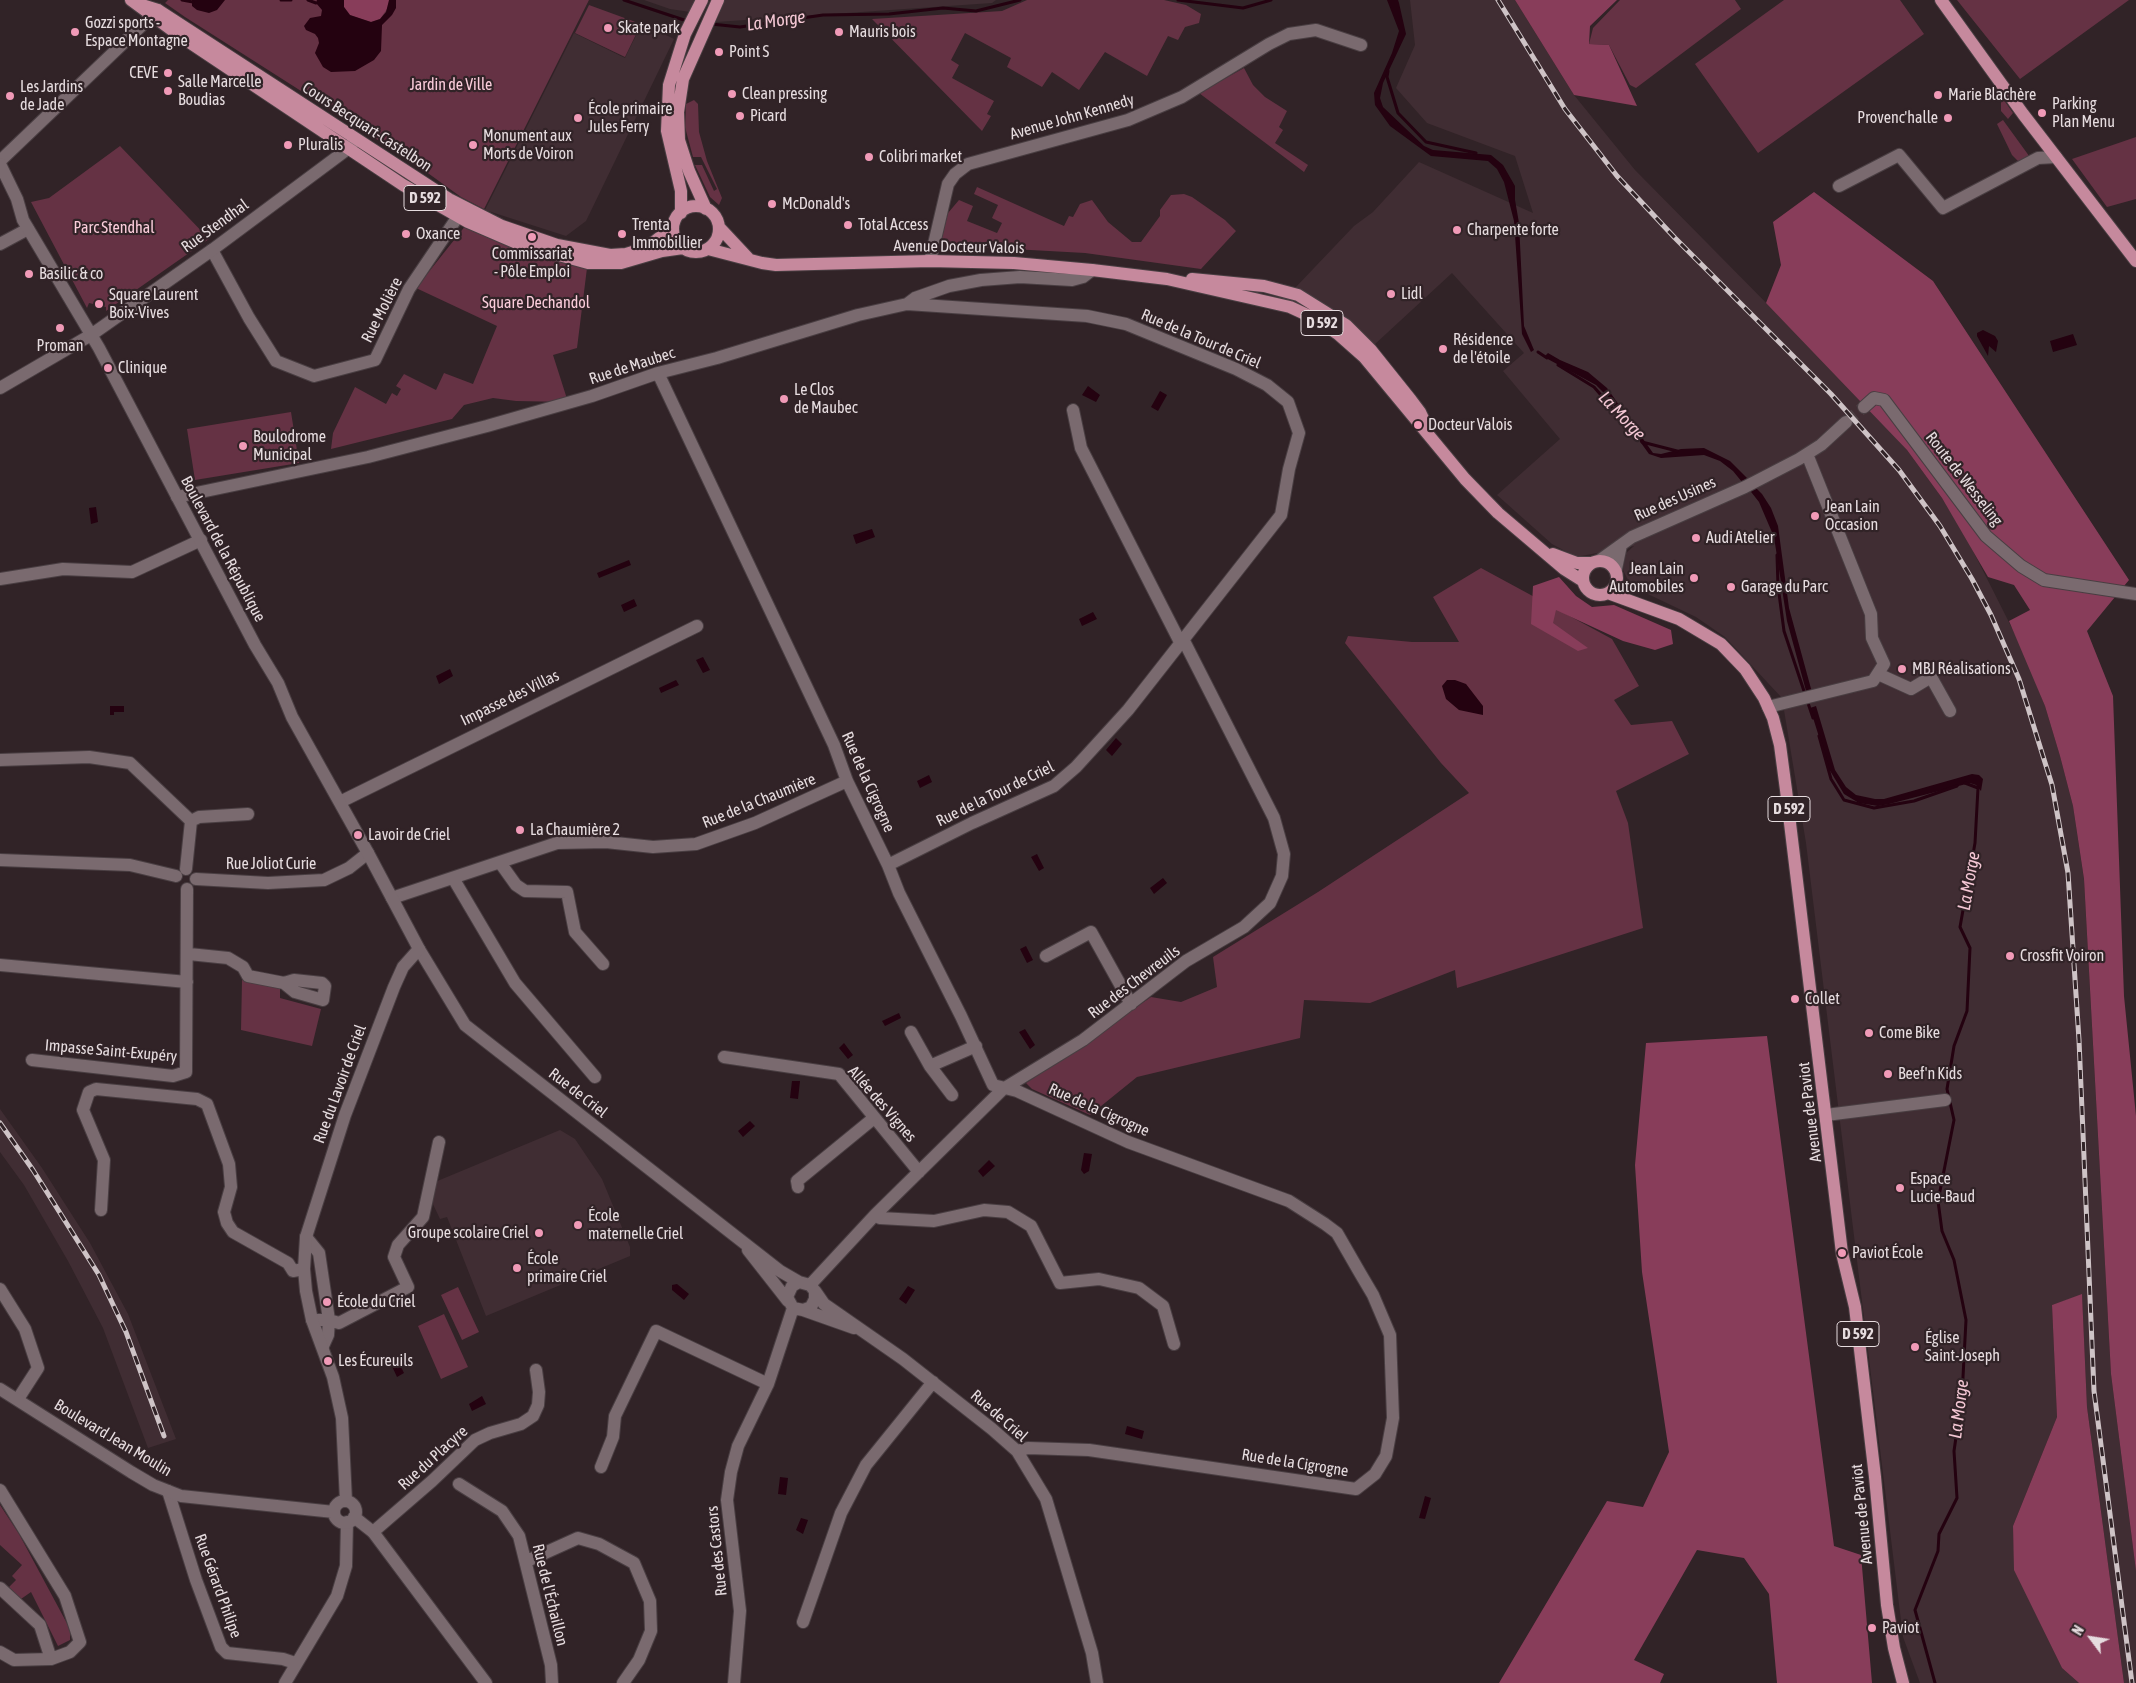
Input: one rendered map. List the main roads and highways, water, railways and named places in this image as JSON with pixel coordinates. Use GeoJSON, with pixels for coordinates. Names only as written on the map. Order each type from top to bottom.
{"type":"FeatureCollection","features":[{"type":"Feature","properties":{"kind":"main road"},"geometry":{"type":"LineString","coordinates":[[702,0],[685,34],[669,85],[669,139],[681,191],[681,212],[674,227],[674,235],[683,248],[700,252],[708,249],[716,241],[718,227]]}},
{"type":"Feature","properties":{"kind":"main road"},"geometry":{"type":"LineString","coordinates":[[706,209],[689,170],[680,140],[678,112],[683,79],[718,0]]}},
{"type":"Feature","properties":{"kind":"main road"},"geometry":{"type":"LineString","coordinates":[[1941,0],[2136,262]]}},
{"type":"Feature","properties":{"kind":"main road","name":"Cours Becquart-Castelbon"},"geometry":{"type":"LineString","coordinates":[[134,2],[155,13],[352,144],[462,213],[519,244],[588,263],[622,263],[662,251],[683,248]]}},
{"type":"Feature","properties":{"kind":"main road"},"geometry":{"type":"LineString","coordinates":[[681,212],[697,206],[706,209],[713,214],[718,227],[750,260]]}},
{"type":"Feature","properties":{"kind":"main road","name":"Cours Becquart-Castelbon"},"geometry":{"type":"LineString","coordinates":[[462,213],[532,237],[592,253],[610,255],[626,254],[639,250],[654,242],[674,227]]}},
{"type":"Feature","properties":{"kind":"main road","name":"D 592"},"geometry":{"type":"LineString","coordinates":[[708,249],[750,260]]}},
{"type":"Feature","properties":{"kind":"main road","name":"Avenue Docteur Valois"},"geometry":{"type":"LineString","coordinates":[[750,260],[776,264],[930,261],[1014,263],[1167,279],[1215,280],[1254,284],[1298,295],[1346,325],[1371,350],[1420,412],[1434,440],[1465,479],[1498,513],[1544,550],[1564,569],[1583,581]]}},
{"type":"Feature","properties":{"kind":"main road","name":"Avenue Docteur Valois"},"geometry":{"type":"LineString","coordinates":[[1544,550],[1577,563],[1595,562]]}},
{"type":"Feature","properties":{"kind":"main road"},"geometry":{"type":"LineString","coordinates":[[1606,561],[1616,573],[1616,584],[1608,593],[1595,594],[1587,590],[1583,581],[1584,571],[1595,562],[1606,561]]}},
{"type":"Feature","properties":{"kind":"main road","name":"Avenue de Paviot"},"geometry":{"type":"LineString","coordinates":[[1616,573],[1629,591],[1732,652],[1745,669],[1768,707],[1780,745],[1842,1253],[1854,1306],[1878,1504],[1886,1600],[1903,1683]]}},
{"type":"Feature","properties":{"kind":"main road","name":"Avenue de Paviot"},"geometry":{"type":"LineString","coordinates":[[1608,593],[1657,609]]}},
{"type":"Feature","properties":{"kind":"water"},"geometry":{"type":"Polygon","coordinates":[[[192,0],[225,0],[217,10],[209,13],[197,10],[192,6],[192,0]]]}},
{"type":"Feature","properties":{"kind":"water"},"geometry":{"type":"Polygon","coordinates":[[[317,0],[344,0],[344,7],[350,15],[371,22],[380,19],[386,12],[389,0],[396,0],[396,8],[382,25],[381,51],[374,60],[355,71],[331,72],[323,67],[315,53],[319,43],[318,38],[315,34],[306,30],[304,26],[310,18],[321,16],[322,10],[316,3],[317,0]]]}},
{"type":"Feature","properties":{"kind":"water"},"geometry":{"type":"Polygon","coordinates":[[[1387,0],[1398,0],[1406,34],[1383,83],[1380,98],[1383,107],[1424,146],[1433,150],[1491,155],[1503,165],[1515,186],[1515,200],[1519,223],[1524,326],[1534,350],[1531,352],[1522,334],[1514,221],[1504,182],[1497,169],[1488,161],[1431,156],[1390,126],[1375,105],[1374,93],[1392,53],[1399,31],[1387,0]]]}},
{"type":"Feature","properties":{"kind":"water"},"geometry":{"type":"Polygon","coordinates":[[[1983,330],[1995,336],[1998,341],[1996,352],[1989,346],[1988,356],[1977,336],[1977,333],[1983,330]]]}},
{"type":"Feature","properties":{"kind":"water"},"geometry":{"type":"Polygon","coordinates":[[[2073,334],[2077,345],[2053,352],[2050,341],[2073,334]]]}},
{"type":"Feature","properties":{"kind":"water"},"geometry":{"type":"Polygon","coordinates":[[[1548,353],[1588,372],[1607,388],[1653,453],[1661,454],[1681,449],[1704,448],[1730,461],[1748,479],[1742,482],[1733,471],[1720,461],[1704,455],[1661,458],[1649,454],[1608,397],[1596,385],[1544,357],[1548,353]]]}},
{"type":"Feature","properties":{"kind":"water"},"geometry":{"type":"Polygon","coordinates":[[[1088,386],[1100,395],[1096,402],[1082,395],[1088,386]]]}},
{"type":"Feature","properties":{"kind":"water"},"geometry":{"type":"Polygon","coordinates":[[[1160,391],[1167,395],[1158,411],[1151,407],[1160,391]]]}},
{"type":"Feature","properties":{"kind":"water"},"geometry":{"type":"Polygon","coordinates":[[[1754,486],[1771,508],[1778,526],[1789,608],[1813,696],[1808,698],[1787,621],[1774,537],[1759,502],[1748,488],[1754,486]]]}},
{"type":"Feature","properties":{"kind":"water"},"geometry":{"type":"Polygon","coordinates":[[[96,507],[98,522],[91,524],[89,508],[96,507]]]}},
{"type":"Feature","properties":{"kind":"water"},"geometry":{"type":"Polygon","coordinates":[[[872,529],[875,537],[856,544],[853,535],[872,529]]]}},
{"type":"Feature","properties":{"kind":"water"},"geometry":{"type":"Polygon","coordinates":[[[629,560],[631,565],[599,578],[597,573],[629,560]]]}},
{"type":"Feature","properties":{"kind":"water"},"geometry":{"type":"Polygon","coordinates":[[[634,599],[637,606],[624,612],[621,605],[634,599]]]}},
{"type":"Feature","properties":{"kind":"water"},"geometry":{"type":"Polygon","coordinates":[[[1093,612],[1097,619],[1082,626],[1079,619],[1093,612]]]}},
{"type":"Feature","properties":{"kind":"water"},"geometry":{"type":"Polygon","coordinates":[[[703,657],[710,670],[703,673],[696,660],[703,657]]]}},
{"type":"Feature","properties":{"kind":"water"},"geometry":{"type":"Polygon","coordinates":[[[450,669],[453,676],[439,684],[436,676],[450,669]]]}},
{"type":"Feature","properties":{"kind":"water"},"geometry":{"type":"Polygon","coordinates":[[[676,680],[679,685],[661,693],[659,688],[676,680]]]}},
{"type":"Feature","properties":{"kind":"water"},"geometry":{"type":"Polygon","coordinates":[[[1447,680],[1455,680],[1466,684],[1483,706],[1483,715],[1459,710],[1446,699],[1442,686],[1447,680]]]}},
{"type":"Feature","properties":{"kind":"water"},"geometry":{"type":"Polygon","coordinates":[[[110,706],[124,706],[124,712],[114,712],[114,715],[110,715],[110,706]]]}},
{"type":"Feature","properties":{"kind":"water"},"geometry":{"type":"Polygon","coordinates":[[[1816,706],[1835,770],[1846,787],[1856,795],[1884,799],[1972,774],[1979,775],[1983,779],[1981,791],[1976,785],[1970,783],[1878,806],[1859,803],[1844,794],[1829,769],[1810,708],[1816,706]]]}},
{"type":"Feature","properties":{"kind":"water"},"geometry":{"type":"Polygon","coordinates":[[[1116,738],[1122,744],[1112,756],[1106,750],[1116,738]]]}},
{"type":"Feature","properties":{"kind":"water"},"geometry":{"type":"Polygon","coordinates":[[[929,775],[932,782],[920,788],[917,781],[929,775]]]}},
{"type":"Feature","properties":{"kind":"water"},"geometry":{"type":"Polygon","coordinates":[[[1037,854],[1044,868],[1039,871],[1031,857],[1037,854]]]}},
{"type":"Feature","properties":{"kind":"water"},"geometry":{"type":"Polygon","coordinates":[[[1163,878],[1167,883],[1154,894],[1150,888],[1163,878]]]}},
{"type":"Feature","properties":{"kind":"water"},"geometry":{"type":"Polygon","coordinates":[[[1026,946],[1033,960],[1027,963],[1020,949],[1026,946]]]}},
{"type":"Feature","properties":{"kind":"water"},"geometry":{"type":"Polygon","coordinates":[[[899,1013],[901,1018],[885,1026],[882,1021],[899,1013]]]}},
{"type":"Feature","properties":{"kind":"water"},"geometry":{"type":"Polygon","coordinates":[[[1025,1029],[1035,1045],[1030,1049],[1019,1032],[1025,1029]]]}},
{"type":"Feature","properties":{"kind":"water"},"geometry":{"type":"Polygon","coordinates":[[[844,1043],[853,1055],[848,1059],[839,1048],[844,1043]]]}},
{"type":"Feature","properties":{"kind":"water"},"geometry":{"type":"Polygon","coordinates":[[[792,1081],[800,1081],[798,1099],[790,1098],[792,1081]]]}},
{"type":"Feature","properties":{"kind":"water"},"geometry":{"type":"Polygon","coordinates":[[[750,1121],[755,1126],[743,1137],[738,1131],[750,1121]]]}},
{"type":"Feature","properties":{"kind":"water"},"geometry":{"type":"Polygon","coordinates":[[[1084,1153],[1092,1154],[1089,1171],[1084,1174],[1081,1170],[1084,1153]]]}},
{"type":"Feature","properties":{"kind":"water"},"geometry":{"type":"Polygon","coordinates":[[[989,1160],[995,1166],[983,1177],[978,1171],[989,1160]]]}},
{"type":"Feature","properties":{"kind":"water"},"geometry":{"type":"Polygon","coordinates":[[[677,1284],[689,1294],[684,1300],[672,1290],[672,1285],[677,1284]]]}},
{"type":"Feature","properties":{"kind":"water"},"geometry":{"type":"Polygon","coordinates":[[[908,1286],[915,1290],[906,1304],[899,1299],[908,1286]]]}},
{"type":"Feature","properties":{"kind":"water"},"geometry":{"type":"Polygon","coordinates":[[[397,1359],[404,1373],[397,1377],[390,1362],[397,1359]]]}},
{"type":"Feature","properties":{"kind":"water"},"geometry":{"type":"Polygon","coordinates":[[[482,1396],[486,1404],[472,1411],[469,1404],[482,1396]]]}},
{"type":"Feature","properties":{"kind":"water"},"geometry":{"type":"Polygon","coordinates":[[[1127,1426],[1144,1431],[1142,1439],[1125,1434],[1127,1426]]]}},
{"type":"Feature","properties":{"kind":"water"},"geometry":{"type":"Polygon","coordinates":[[[437,1453],[440,1458],[430,1469],[425,1464],[426,1461],[437,1453]]]}},
{"type":"Feature","properties":{"kind":"water"},"geometry":{"type":"Polygon","coordinates":[[[780,1477],[788,1478],[786,1495],[778,1494],[780,1477]]]}},
{"type":"Feature","properties":{"kind":"water"},"geometry":{"type":"Polygon","coordinates":[[[1425,1496],[1431,1498],[1425,1519],[1419,1518],[1425,1496]]]}},
{"type":"Feature","properties":{"kind":"water"},"geometry":{"type":"Polygon","coordinates":[[[801,1518],[808,1520],[803,1534],[796,1530],[801,1518]]]}},
{"type":"Feature","properties":{"kind":"waterway"},"geometry":{"type":"LineString","coordinates":[[182,0],[193,2]]}},
{"type":"Feature","properties":{"kind":"waterway"},"geometry":{"type":"LineString","coordinates":[[281,0],[291,0]]}},
{"type":"Feature","properties":{"kind":"waterway"},"geometry":{"type":"LineString","coordinates":[[308,0],[316,3]]}},
{"type":"Feature","properties":{"kind":"waterway","name":"La Morge"},"geometry":{"type":"LineString","coordinates":[[624,0],[687,21]]}},
{"type":"Feature","properties":{"kind":"waterway","name":"La Morge"},"geometry":{"type":"LineString","coordinates":[[711,24],[740,27],[823,15],[889,14],[943,8],[976,11],[1020,0]]}},
{"type":"Feature","properties":{"kind":"waterway","name":"La Morge"},"geometry":{"type":"LineString","coordinates":[[1178,0],[1243,8],[1271,0]]}},
{"type":"Feature","properties":{"kind":"waterway","name":"La Morge"},"geometry":{"type":"LineString","coordinates":[[1388,71],[1387,77],[1398,113],[1426,142],[1476,153]]}},
{"type":"Feature","properties":{"kind":"waterway","name":"La Morge"},"geometry":{"type":"LineString","coordinates":[[1538,352],[1547,358]]}},
{"type":"Feature","properties":{"kind":"waterway","name":"La Morge"},"geometry":{"type":"LineString","coordinates":[[1558,365],[1594,387],[1631,430]]}},
{"type":"Feature","properties":{"kind":"waterway","name":"La Morge"},"geometry":{"type":"LineString","coordinates":[[1642,442],[1677,451]]}},
{"type":"Feature","properties":{"kind":"waterway","name":"La Morge"},"geometry":{"type":"LineString","coordinates":[[1777,555],[1778,586],[1784,631],[1805,694]]}},
{"type":"Feature","properties":{"kind":"waterway","name":"La Morge"},"geometry":{"type":"LineString","coordinates":[[1807,700],[1813,718]]}},
{"type":"Feature","properties":{"kind":"waterway","name":"La Morge"},"geometry":{"type":"LineString","coordinates":[[1819,736],[1831,779],[1844,800],[1874,808],[1914,801],[1957,786]]}},
{"type":"Feature","properties":{"kind":"waterway","name":"La Morge"},"geometry":{"type":"LineString","coordinates":[[1935,1683],[1915,1610],[1938,1551],[1939,1534],[1957,1498],[1954,1451],[1962,1396],[1966,1320],[1954,1260],[1942,1231],[1938,1201],[1954,1120],[1947,1089],[1954,1046],[1967,1011],[1970,948],[1960,927],[1975,843],[1978,788],[1965,783]]}},
{"type":"Feature","properties":{"kind":"tunnel"},"geometry":{"type":"LineString","coordinates":[[1846,422],[1864,407]]}},
{"type":"Feature","properties":{"kind":"railway"},"geometry":{"type":"LineString","coordinates":[[1498,0],[1565,109],[1617,176],[1675,238],[1831,394],[1899,470],[1940,526],[1972,579],[1991,615],[2019,679],[2052,785],[2068,873],[2079,1040],[2094,1391],[2132,1683]]}},
{"type":"Feature","properties":{"kind":"railway"},"geometry":{"type":"LineString","coordinates":[[0,1123],[33,1170],[99,1275],[126,1332],[164,1436]]}},
{"type":"Feature","properties":{"kind":"place","name":"Skate park"},"geometry":{"type":"Point","coordinates":[608,28]}},
{"type":"Feature","properties":{"kind":"place","name":"Gozzi sports - Espace Montagne"},"geometry":{"type":"Point","coordinates":[75,32]}},
{"type":"Feature","properties":{"kind":"place","name":"Mauris bois"},"geometry":{"type":"Point","coordinates":[839,32]}},
{"type":"Feature","properties":{"kind":"place","name":"Point S"},"geometry":{"type":"Point","coordinates":[719,52]}},
{"type":"Feature","properties":{"kind":"place","name":"CEVE"},"geometry":{"type":"Point","coordinates":[168,73]}},
{"type":"Feature","properties":{"kind":"place","name":"Salle Marcelle Boudias"},"geometry":{"type":"Point","coordinates":[168,91]}},
{"type":"Feature","properties":{"kind":"place","name":"Clean pressing"},"geometry":{"type":"Point","coordinates":[732,94]}},
{"type":"Feature","properties":{"kind":"place","name":"Marie Blachère"},"geometry":{"type":"Point","coordinates":[1938,95]}},
{"type":"Feature","properties":{"kind":"place","name":"Les Jardins de Jade"},"geometry":{"type":"Point","coordinates":[10,96]}},
{"type":"Feature","properties":{"kind":"place","name":"Parking Plan Menu"},"geometry":{"type":"Point","coordinates":[2042,113]}},
{"type":"Feature","properties":{"kind":"place","name":"Picard"},"geometry":{"type":"Point","coordinates":[740,116]}},
{"type":"Feature","properties":{"kind":"place","name":"École primaire Jules Ferry"},"geometry":{"type":"Point","coordinates":[578,118]}},
{"type":"Feature","properties":{"kind":"place","name":"Provenc'halle"},"geometry":{"type":"Point","coordinates":[1948,118]}},
{"type":"Feature","properties":{"kind":"place","name":"Pluralis"},"geometry":{"type":"Point","coordinates":[288,145]}},
{"type":"Feature","properties":{"kind":"place","name":"Monument aux Morts de Voiron"},"geometry":{"type":"Point","coordinates":[473,145]}},
{"type":"Feature","properties":{"kind":"place","name":"Colibri market"},"geometry":{"type":"Point","coordinates":[869,157]}},
{"type":"Feature","properties":{"kind":"place","name":"McDonald's"},"geometry":{"type":"Point","coordinates":[772,204]}},
{"type":"Feature","properties":{"kind":"place","name":"Total Access"},"geometry":{"type":"Point","coordinates":[848,225]}},
{"type":"Feature","properties":{"kind":"place","name":"Charpente forte"},"geometry":{"type":"Point","coordinates":[1457,230]}},
{"type":"Feature","properties":{"kind":"place","name":"Oxance"},"geometry":{"type":"Point","coordinates":[406,234]}},
{"type":"Feature","properties":{"kind":"place","name":"Trenta Immobillier"},"geometry":{"type":"Point","coordinates":[622,234]}},
{"type":"Feature","properties":{"kind":"place","name":"Commissariat - Pôle Emploi"},"geometry":{"type":"Point","coordinates":[532,237]}},
{"type":"Feature","properties":{"kind":"place","name":"Basilic & co"},"geometry":{"type":"Point","coordinates":[29,274]}},
{"type":"Feature","properties":{"kind":"place","name":"Lidl"},"geometry":{"type":"Point","coordinates":[1391,294]}},
{"type":"Feature","properties":{"kind":"place","name":"Square Laurent Boix-Vives"},"geometry":{"type":"Point","coordinates":[99,304]}},
{"type":"Feature","properties":{"kind":"place","name":"Proman"},"geometry":{"type":"Point","coordinates":[60,328]}},
{"type":"Feature","properties":{"kind":"place","name":"Résidence de l'étoile"},"geometry":{"type":"Point","coordinates":[1443,349]}},
{"type":"Feature","properties":{"kind":"place","name":"Clinique"},"geometry":{"type":"Point","coordinates":[108,368]}},
{"type":"Feature","properties":{"kind":"place","name":"Le Clos de Maubec"},"geometry":{"type":"Point","coordinates":[784,399]}},
{"type":"Feature","properties":{"kind":"place","name":"Docteur Valois"},"geometry":{"type":"Point","coordinates":[1418,425]}},
{"type":"Feature","properties":{"kind":"place","name":"Boulodrome Municipal"},"geometry":{"type":"Point","coordinates":[243,446]}},
{"type":"Feature","properties":{"kind":"place","name":"Jean Lain Occasion"},"geometry":{"type":"Point","coordinates":[1815,516]}},
{"type":"Feature","properties":{"kind":"place","name":"Audi Atelier"},"geometry":{"type":"Point","coordinates":[1696,538]}},
{"type":"Feature","properties":{"kind":"place","name":"Jean Lain Automobiles"},"geometry":{"type":"Point","coordinates":[1694,578]}},
{"type":"Feature","properties":{"kind":"place","name":"Garage du Parc"},"geometry":{"type":"Point","coordinates":[1731,587]}},
{"type":"Feature","properties":{"kind":"place","name":"MBJ Réalisations"},"geometry":{"type":"Point","coordinates":[1902,669]}},
{"type":"Feature","properties":{"kind":"place","name":"La Chaumière 2"},"geometry":{"type":"Point","coordinates":[520,830]}},
{"type":"Feature","properties":{"kind":"place","name":"Lavoir de Criel"},"geometry":{"type":"Point","coordinates":[358,835]}},
{"type":"Feature","properties":{"kind":"place","name":"Crossfit Voiron"},"geometry":{"type":"Point","coordinates":[2010,956]}},
{"type":"Feature","properties":{"kind":"place","name":"Collet"},"geometry":{"type":"Point","coordinates":[1795,999]}},
{"type":"Feature","properties":{"kind":"place","name":"Come Bike"},"geometry":{"type":"Point","coordinates":[1869,1033]}},
{"type":"Feature","properties":{"kind":"place","name":"Beef'n Kids"},"geometry":{"type":"Point","coordinates":[1888,1074]}},
{"type":"Feature","properties":{"kind":"place","name":"Espace Lucie-Baud"},"geometry":{"type":"Point","coordinates":[1900,1188]}},
{"type":"Feature","properties":{"kind":"place","name":"École maternelle Criel"},"geometry":{"type":"Point","coordinates":[578,1225]}},
{"type":"Feature","properties":{"kind":"place","name":"Groupe scolaire Criel"},"geometry":{"type":"Point","coordinates":[539,1233]}},
{"type":"Feature","properties":{"kind":"place","name":"Paviot École"},"geometry":{"type":"Point","coordinates":[1842,1253]}},
{"type":"Feature","properties":{"kind":"place","name":"École primaire Criel"},"geometry":{"type":"Point","coordinates":[517,1268]}},
{"type":"Feature","properties":{"kind":"place","name":"École du Criel"},"geometry":{"type":"Point","coordinates":[327,1302]}},
{"type":"Feature","properties":{"kind":"place","name":"Église Saint-Joseph"},"geometry":{"type":"Point","coordinates":[1915,1347]}},
{"type":"Feature","properties":{"kind":"place","name":"Les Écureuils"},"geometry":{"type":"Point","coordinates":[328,1361]}},
{"type":"Feature","properties":{"kind":"place","name":"Paviot"},"geometry":{"type":"Point","coordinates":[1872,1628]}},
{"type":"Feature","properties":{"kind":"park label","name":"Jardin de Ville"},"geometry":{"type":"Point","coordinates":[451,85]}},
{"type":"Feature","properties":{"kind":"park label","name":"Parc Stendhal"},"geometry":{"type":"Point","coordinates":[114,228]}},
{"type":"Feature","properties":{"kind":"park label","name":"Square Dechandol"},"geometry":{"type":"Point","coordinates":[536,303]}}]}
